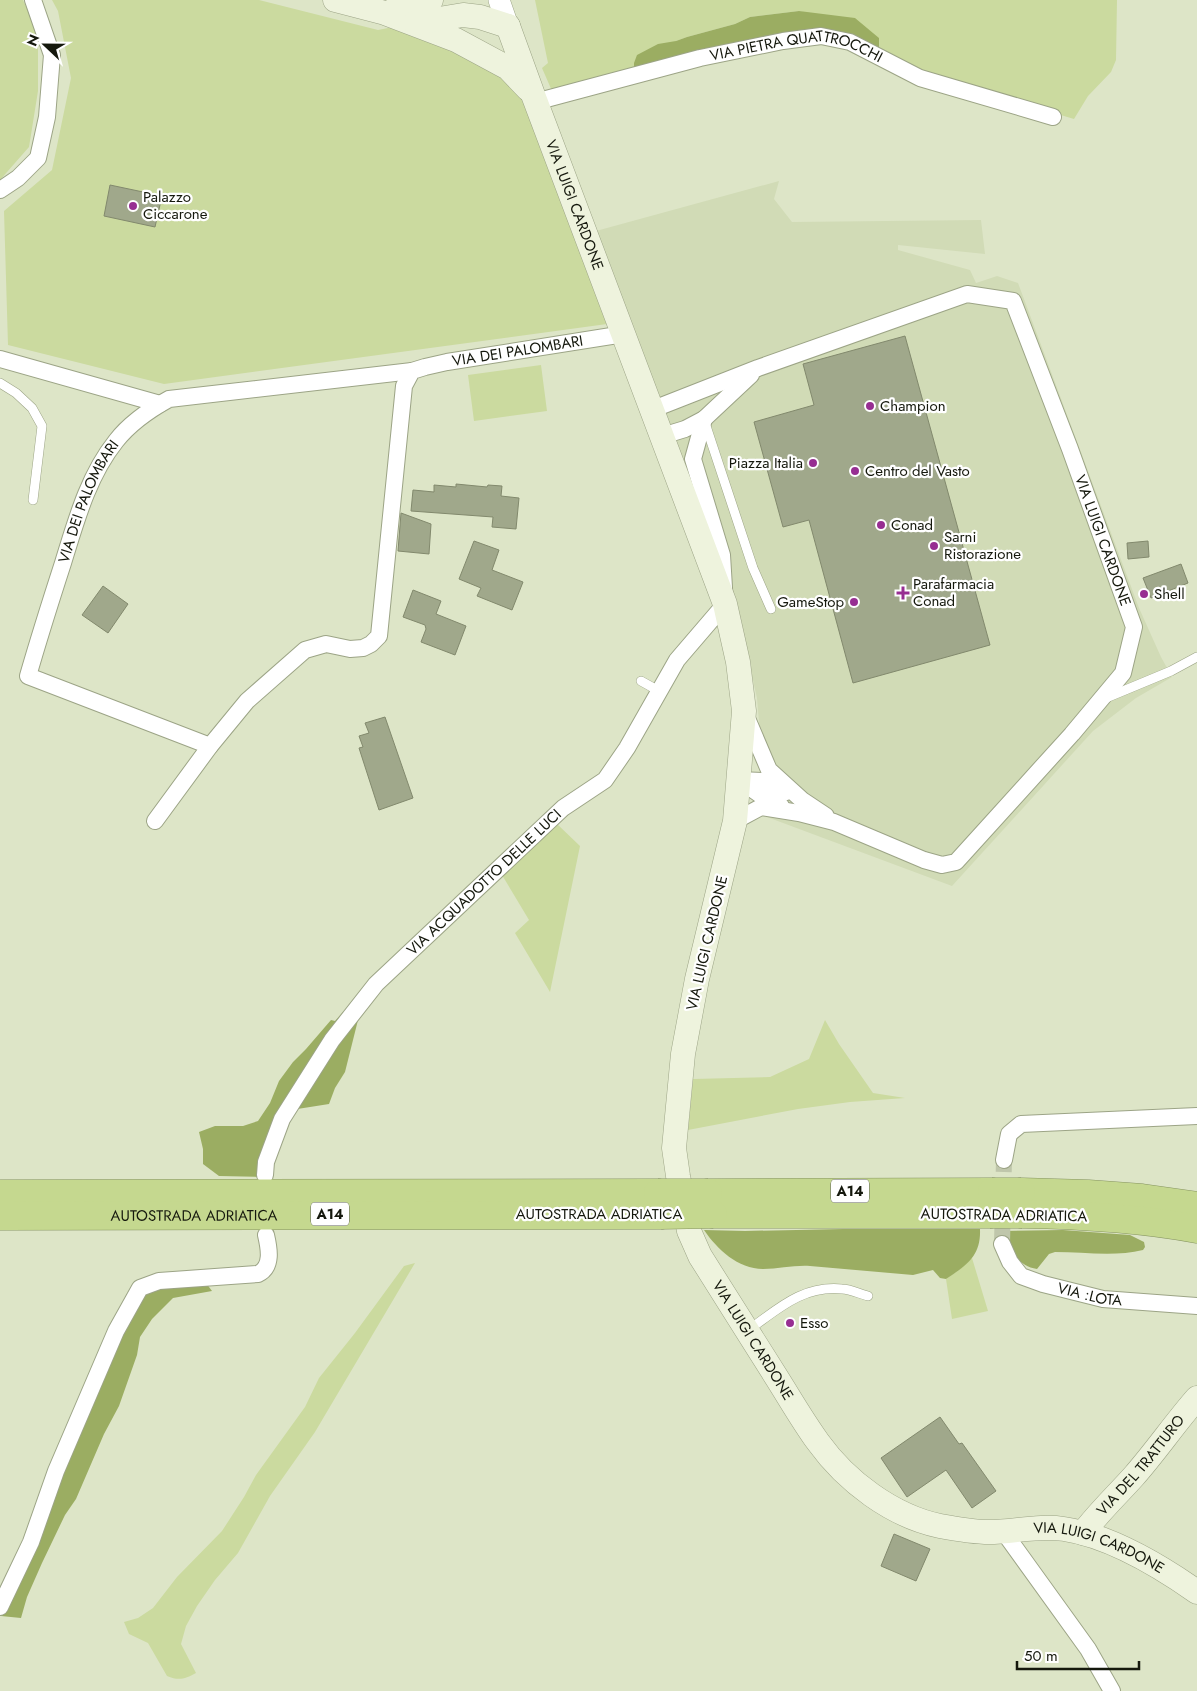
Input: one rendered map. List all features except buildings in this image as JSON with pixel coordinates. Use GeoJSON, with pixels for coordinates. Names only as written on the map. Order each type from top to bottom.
{"type":"FeatureCollection","features":[{"type":"Feature","properties":{"kind":"highway","name":"AUTOSTRADA ADRIATICA"},"geometry":{"type":"LineString","coordinates":[[0,1216],[710,1203],[775,1191],[1021,1203],[1197,1229]]}},
{"type":"Feature","properties":{"kind":"highway","name":"AUTOSTRADA ADRIATICA"},"geometry":{"type":"LineString","coordinates":[[1021,1203],[1080,1193],[1142,1198],[1197,1206]]}},
{"type":"Feature","properties":{"kind":"highway","name":"AUTOSTRADA ADRIATICA"},"geometry":{"type":"LineString","coordinates":[[0,1194],[659,1204]]}},
{"type":"Feature","properties":{"kind":"main road"},"geometry":{"type":"LineString","coordinates":[[335,0],[386,12],[456,40],[508,68],[533,97]]}},
{"type":"Feature","properties":{"kind":"main road"},"geometry":{"type":"LineString","coordinates":[[386,12],[423,6],[431,0]]}},
{"type":"Feature","properties":{"kind":"main road"},"geometry":{"type":"LineString","coordinates":[[413,24],[463,15],[480,17],[508,26]]}},
{"type":"Feature","properties":{"kind":"main road"},"geometry":{"type":"LineString","coordinates":[[456,40],[474,40],[496,35],[508,26]]}},
{"type":"Feature","properties":{"kind":"main road","name":"VIA LUIGI CARDONE"},"geometry":{"type":"LineString","coordinates":[[508,26],[533,97],[725,604],[738,662],[744,711],[735,822],[698,979],[685,1044],[676,1121],[674,1148],[689,1231],[700,1256],[819,1443],[845,1472],[871,1496],[909,1515],[939,1526],[971,1531],[1003,1531],[1030,1528],[1064,1529],[1082,1534],[1131,1552],[1162,1568],[1197,1592]]}},
{"type":"Feature","properties":{"kind":"main road","name":"VIA DEL TRATTURO"},"geometry":{"type":"LineString","coordinates":[[1082,1534],[1135,1475],[1197,1398]]}},
{"type":"Feature","properties":{"kind":"street"},"geometry":{"type":"LineString","coordinates":[[0,190],[18,178],[38,158],[47,118],[52,55],[33,0]]}},
{"type":"Feature","properties":{"kind":"street","name":"VIA LUIGI CARDONE"},"geometry":{"type":"LineString","coordinates":[[499,0],[508,26]]}},
{"type":"Feature","properties":{"kind":"street","name":"VIA PIETRA QUATTROCCHI"},"geometry":{"type":"LineString","coordinates":[[533,97],[700,58],[783,41],[821,36],[850,42],[920,78],[1053,117]]}},
{"type":"Feature","properties":{"kind":"street","name":"VIA LUIGI CARDONE"},"geometry":{"type":"LineString","coordinates":[[651,410],[758,368],[967,294],[1013,300],[1070,449],[1134,626],[1124,673],[956,862],[942,866],[924,860],[800,807],[762,781],[738,780]]}},
{"type":"Feature","properties":{"kind":"street","name":"VIA DEI PALOMBARI"},"geometry":{"type":"LineString","coordinates":[[210,746],[28,676],[81,505],[98,469],[116,441],[133,422],[170,399],[412,372],[447,362],[624,334]]}},
{"type":"Feature","properties":{"kind":"street"},"geometry":{"type":"LineString","coordinates":[[0,359],[160,404]]}},
{"type":"Feature","properties":{"kind":"street","name":"VIA LUIGI CARDONE"},"geometry":{"type":"LineString","coordinates":[[662,436],[704,419],[758,368]]}},
{"type":"Feature","properties":{"kind":"street"},"geometry":{"type":"LineString","coordinates":[[155,821],[210,746],[247,701],[305,650],[326,644],[363,648],[372,644],[379,636],[404,386],[412,372]]}},
{"type":"Feature","properties":{"kind":"street","name":"VIA LUIGI CARDONE"},"geometry":{"type":"LineString","coordinates":[[704,419],[693,459],[722,555],[725,604]]}},
{"type":"Feature","properties":{"kind":"street","name":"VIA ACQUADOTTO DELLE LUCI"},"geometry":{"type":"LineString","coordinates":[[265,1175],[266,1162],[282,1119],[332,1040],[352,1013],[376,984],[563,808],[605,780],[627,748],[677,660],[725,604]]}},
{"type":"Feature","properties":{"kind":"street","name":"VIA LUIGI CARDONE"},"geometry":{"type":"LineString","coordinates":[[744,711],[769,770],[800,807]]}},
{"type":"Feature","properties":{"kind":"street","name":"VIA LUIGI CARDONE"},"geometry":{"type":"LineString","coordinates":[[735,822],[761,807],[800,807]]}},
{"type":"Feature","properties":{"kind":"street"},"geometry":{"type":"LineString","coordinates":[[1004,1160],[1009,1134],[1021,1124],[1197,1116]]}},
{"type":"Feature","properties":{"kind":"street"},"geometry":{"type":"LineString","coordinates":[[0,1607],[31,1542],[56,1471],[116,1331],[140,1288],[159,1281],[258,1274],[268,1264],[269,1251],[266,1235]]}},
{"type":"Feature","properties":{"kind":"street","name":"VIA :LOTA"},"geometry":{"type":"LineString","coordinates":[[1002,1244],[1010,1262],[1021,1276],[1043,1284],[1103,1298],[1197,1306]]}},
{"type":"Feature","properties":{"kind":"street"},"geometry":{"type":"LineString","coordinates":[[1003,1531],[1088,1649],[1105,1689]]}},
{"type":"Feature","properties":{"kind":"lane"},"geometry":{"type":"LineString","coordinates":[[0,382],[16,393],[32,408],[42,426],[33,500]]}},
{"type":"Feature","properties":{"kind":"lane"},"geometry":{"type":"LineString","coordinates":[[704,419],[753,568],[771,609]]}},
{"type":"Feature","properties":{"kind":"lane"},"geometry":{"type":"LineString","coordinates":[[1101,700],[1171,671],[1197,657]]}},
{"type":"Feature","properties":{"kind":"lane"},"geometry":{"type":"LineString","coordinates":[[641,681],[660,691]]}},
{"type":"Feature","properties":{"kind":"lane"},"geometry":{"type":"LineString","coordinates":[[747,1331],[800,1294],[820,1288],[843,1288],[868,1296]]}},
{"type":"Feature","properties":{"kind":"shaded area"},"geometry":{"type":"Polygon","coordinates":[[[0,0],[23,0],[38,33],[38,91],[29,147],[0,180],[0,0]]]}},
{"type":"Feature","properties":{"kind":"shaded area"},"geometry":{"type":"Polygon","coordinates":[[[52,0],[259,0],[378,30],[413,23],[523,84],[607,324],[164,384],[8,345],[4,211],[52,170],[71,78],[58,11],[52,0]]]}},
{"type":"Feature","properties":{"kind":"shaded area"},"geometry":{"type":"Polygon","coordinates":[[[535,0],[1117,0],[1116,60],[1111,72],[1088,96],[1074,119],[921,73],[872,51],[878,38],[869,30],[799,11],[750,17],[735,24],[687,37],[676,41],[634,71],[552,91],[542,68],[548,63],[535,0]]]}},
{"type":"Feature","properties":{"kind":"shaded area","name":"Centro del Vasto"},"geometry":{"type":"Polygon","coordinates":[[[779,181],[774,199],[792,222],[981,220],[985,254],[898,245],[898,250],[970,270],[976,283],[997,276],[1018,283],[1139,608],[1172,677],[1136,698],[1093,731],[952,886],[767,817],[757,698],[735,601],[596,231],[779,181]]]}},
{"type":"Feature","properties":{"kind":"shaded area"},"geometry":{"type":"Polygon","coordinates":[[[541,365],[547,411],[474,421],[468,375],[541,365]]]}},
{"type":"Feature","properties":{"kind":"shaded area"},"geometry":{"type":"Polygon","coordinates":[[[556,823],[580,846],[550,992],[515,933],[529,920],[502,875],[556,823]]]}},
{"type":"Feature","properties":{"kind":"shaded area"},"geometry":{"type":"Polygon","coordinates":[[[825,1020],[873,1093],[905,1098],[850,1102],[798,1109],[688,1130],[693,1079],[770,1077],[809,1059],[825,1020]]]}},
{"type":"Feature","properties":{"kind":"shaded area"},"geometry":{"type":"Polygon","coordinates":[[[972,1258],[988,1311],[952,1319],[946,1279],[972,1258]]]}},
{"type":"Feature","properties":{"kind":"shaded area"},"geometry":{"type":"Polygon","coordinates":[[[415,1263],[315,1432],[270,1496],[238,1553],[215,1580],[186,1626],[181,1644],[196,1673],[182,1679],[167,1676],[148,1643],[129,1634],[124,1622],[138,1618],[153,1608],[177,1577],[222,1531],[256,1475],[305,1407],[319,1378],[404,1266],[415,1263]]]}},
{"type":"Feature","properties":{"kind":"green space"},"geometry":{"type":"Polygon","coordinates":[[[799,11],[855,18],[879,38],[879,48],[832,33],[634,71],[637,55],[658,44],[676,41],[735,24],[750,17],[799,11]]]}},
{"type":"Feature","properties":{"kind":"green space"},"geometry":{"type":"Polygon","coordinates":[[[343,1012],[358,1020],[345,1072],[335,1088],[329,1104],[291,1110],[262,1177],[219,1176],[203,1164],[203,1149],[199,1132],[215,1126],[243,1126],[258,1121],[270,1103],[279,1081],[293,1062],[331,1020],[335,1021],[343,1012]]]}},
{"type":"Feature","properties":{"kind":"green space"},"geometry":{"type":"Polygon","coordinates":[[[980,1229],[980,1238],[971,1259],[946,1279],[940,1278],[933,1270],[913,1275],[810,1266],[769,1269],[754,1268],[745,1266],[729,1257],[704,1230],[745,1231],[980,1229]]]}},
{"type":"Feature","properties":{"kind":"green space"},"geometry":{"type":"Polygon","coordinates":[[[1063,1230],[1130,1235],[1144,1242],[1145,1247],[1143,1250],[1122,1253],[1055,1252],[1049,1254],[1037,1269],[1019,1260],[1008,1244],[1005,1231],[1063,1230]]]}},
{"type":"Feature","properties":{"kind":"green space"},"geometry":{"type":"Polygon","coordinates":[[[206,1283],[212,1291],[173,1298],[152,1319],[140,1337],[137,1355],[119,1406],[104,1434],[76,1499],[65,1515],[42,1563],[27,1597],[21,1618],[1,1616],[19,1578],[112,1352],[144,1294],[158,1284],[206,1283]]]}},
{"type":"Feature","properties":{"kind":"tunnel"},"geometry":{"type":"LineString","coordinates":[[1002,1244],[1004,1160]]}},
{"type":"Feature","properties":{"kind":"place","name":"Palazzo Ciccarone"},"geometry":{"type":"Point","coordinates":[133,206]}},
{"type":"Feature","properties":{"kind":"place","name":"Champion"},"geometry":{"type":"Point","coordinates":[870,406]}},
{"type":"Feature","properties":{"kind":"place","name":"Piazza Italia"},"geometry":{"type":"Point","coordinates":[813,463]}},
{"type":"Feature","properties":{"kind":"place","name":"Centro del Vasto"},"geometry":{"type":"Point","coordinates":[855,471]}},
{"type":"Feature","properties":{"kind":"place","name":"Conad"},"geometry":{"type":"Point","coordinates":[881,525]}},
{"type":"Feature","properties":{"kind":"place","name":"Sarni Ristorazione"},"geometry":{"type":"Point","coordinates":[934,546]}},
{"type":"Feature","properties":{"kind":"place","name":"Parafarmacia Conad"},"geometry":{"type":"Point","coordinates":[903,593]}},
{"type":"Feature","properties":{"kind":"place","name":"Shell"},"geometry":{"type":"Point","coordinates":[1144,594]}},
{"type":"Feature","properties":{"kind":"place","name":"GameStop"},"geometry":{"type":"Point","coordinates":[854,602]}},
{"type":"Feature","properties":{"kind":"place","name":"Esso"},"geometry":{"type":"Point","coordinates":[790,1323]}}]}
